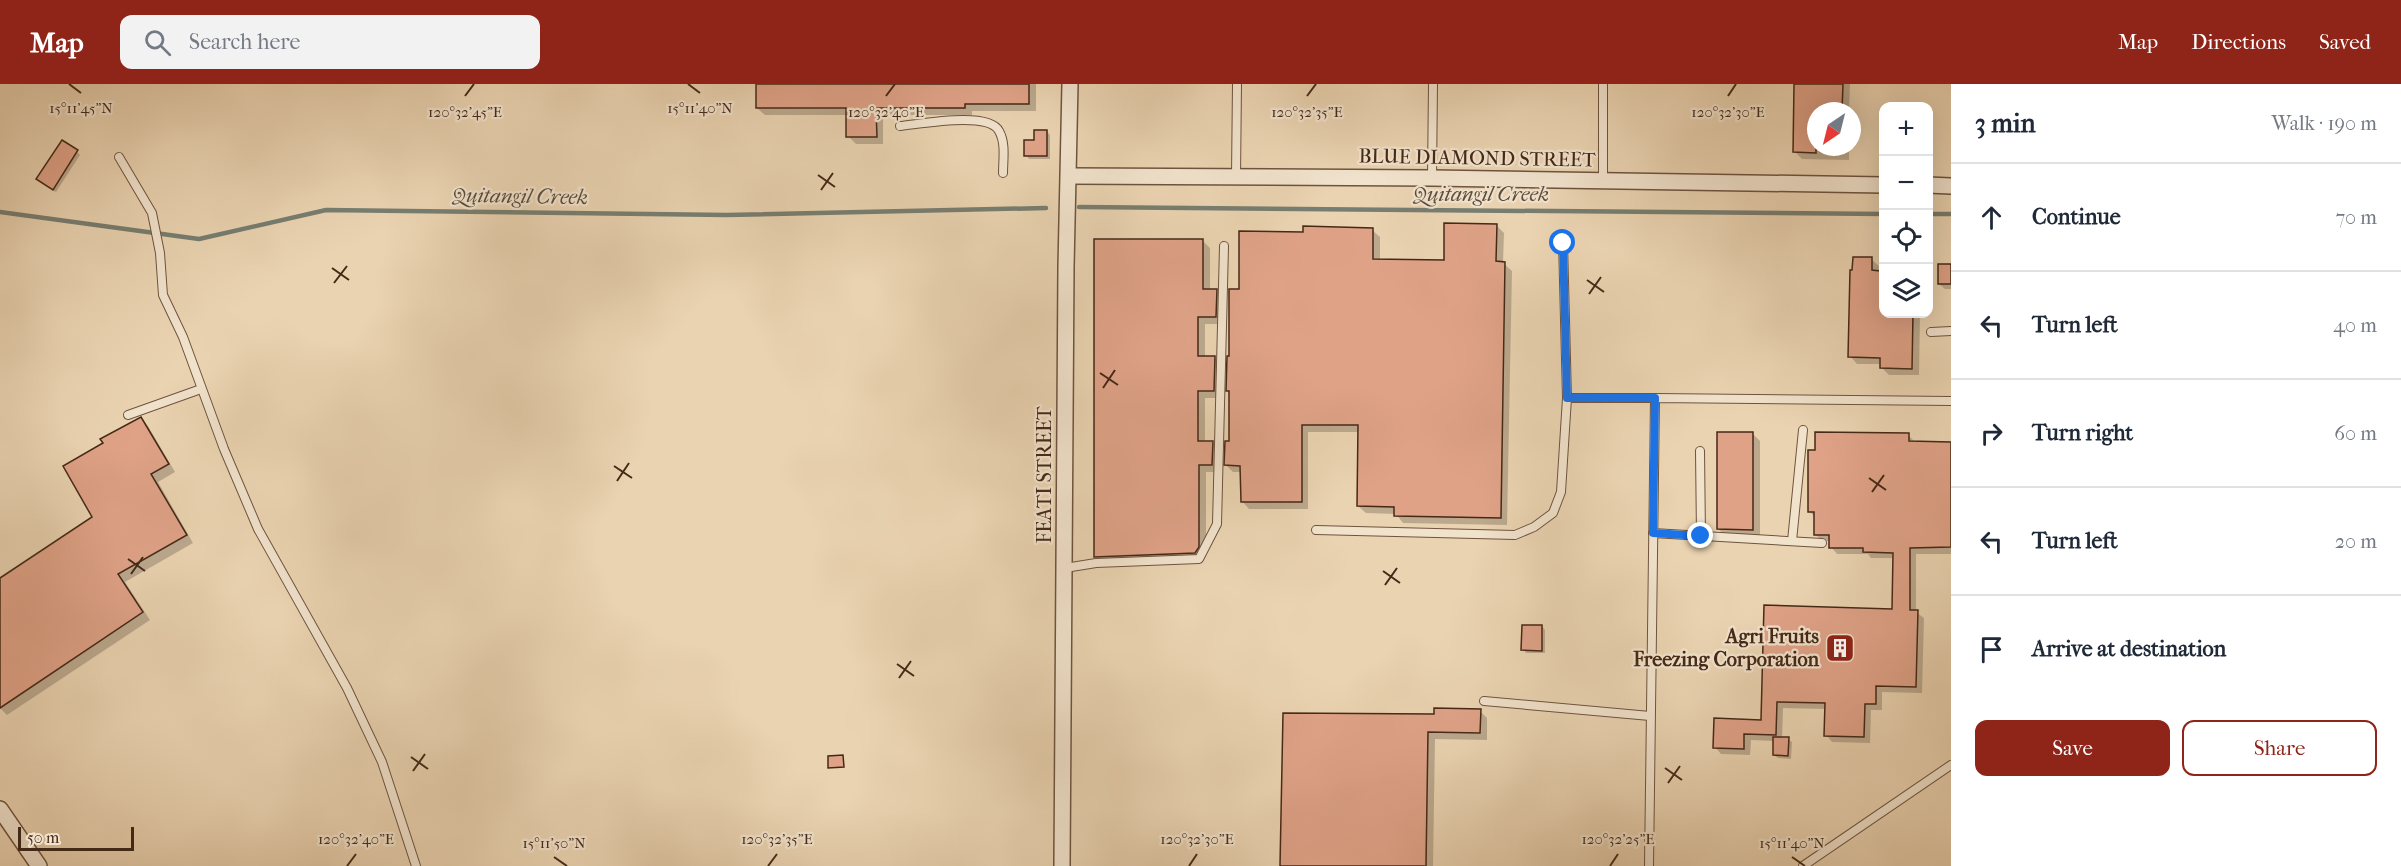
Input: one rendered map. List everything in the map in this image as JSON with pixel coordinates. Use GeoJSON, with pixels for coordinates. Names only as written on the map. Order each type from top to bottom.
{"type":"FeatureCollection","features":[{"type":"Feature","properties":{"kind":"street","name":"FEATI STREET"},"geometry":{"type":"LineString","coordinates":[[1062,866],[1066,278],[1070,84]]}},
{"type":"Feature","properties":{"kind":"street","name":"BLUE DIAMOND STREET"},"geometry":{"type":"LineString","coordinates":[[1069,176],[1432,178],[1879,185]]}},
{"type":"Feature","properties":{"kind":"street"},"geometry":{"type":"LineString","coordinates":[[1933,185],[1951,186]]}},
{"type":"Feature","properties":{"kind":"street"},"geometry":{"type":"LineString","coordinates":[[0,809],[39,866]]}},
{"type":"Feature","properties":{"kind":"lane"},"geometry":{"type":"LineString","coordinates":[[1236,176],[1237,84]]}},
{"type":"Feature","properties":{"kind":"lane"},"geometry":{"type":"LineString","coordinates":[[1432,178],[1433,84]]}},
{"type":"Feature","properties":{"kind":"lane"},"geometry":{"type":"LineString","coordinates":[[1603,84],[1603,181]]}},
{"type":"Feature","properties":{"kind":"lane"},"geometry":{"type":"LineString","coordinates":[[900,126],[970,120],[988,122],[999,129],[1003,141],[1003,173]]}},
{"type":"Feature","properties":{"kind":"lane"},"geometry":{"type":"LineString","coordinates":[[119,157],[147,201],[156,226],[163,295],[183,337],[224,450],[258,529],[341,677],[382,762],[416,866]]}},
{"type":"Feature","properties":{"kind":"lane"},"geometry":{"type":"LineString","coordinates":[[1316,530],[1515,535],[1534,527],[1553,513],[1561,492],[1567,398],[1563,243]]}},
{"type":"Feature","properties":{"kind":"lane"},"geometry":{"type":"LineString","coordinates":[[1065,568],[1096,563],[1199,559],[1210,541],[1217,524],[1224,246]]}},
{"type":"Feature","properties":{"kind":"lane"},"geometry":{"type":"LineString","coordinates":[[1931,332],[1951,331]]}},
{"type":"Feature","properties":{"kind":"lane"},"geometry":{"type":"LineString","coordinates":[[128,415],[201,389]]}},
{"type":"Feature","properties":{"kind":"lane"},"geometry":{"type":"LineString","coordinates":[[1567,398],[1951,401]]}},
{"type":"Feature","properties":{"kind":"lane"},"geometry":{"type":"LineString","coordinates":[[1649,866],[1650,716],[1654,618],[1655,398]]}},
{"type":"Feature","properties":{"kind":"lane"},"geometry":{"type":"LineString","coordinates":[[1792,541],[1803,430]]}},
{"type":"Feature","properties":{"kind":"lane"},"geometry":{"type":"LineString","coordinates":[[1700,451],[1701,536]]}},
{"type":"Feature","properties":{"kind":"lane"},"geometry":{"type":"LineString","coordinates":[[1653,533],[1822,543]]}},
{"type":"Feature","properties":{"kind":"lane"},"geometry":{"type":"LineString","coordinates":[[1484,701],[1650,716]]}},
{"type":"Feature","properties":{"kind":"lane"},"geometry":{"type":"LineString","coordinates":[[1803,866],[1951,765]]}},
{"type":"Feature","properties":{"kind":"building"},"geometry":{"type":"Polygon","coordinates":[[[756,84],[1029,84],[1029,104],[965,104],[965,108],[876,108],[877,137],[846,137],[846,108],[756,108],[756,84]]]}},
{"type":"Feature","properties":{"kind":"building"},"geometry":{"type":"Polygon","coordinates":[[[1794,84],[1843,84],[1842,102],[1807,102],[1807,153],[1793,152],[1794,84]]]}},
{"type":"Feature","properties":{"kind":"building"},"geometry":{"type":"Polygon","coordinates":[[[1034,130],[1047,130],[1047,156],[1024,156],[1024,140],[1034,140],[1034,130]]]}},
{"type":"Feature","properties":{"kind":"building"},"geometry":{"type":"Polygon","coordinates":[[[62,140],[78,150],[53,190],[36,179],[62,140]]]}},
{"type":"Feature","properties":{"kind":"building"},"geometry":{"type":"Polygon","coordinates":[[[1444,223],[1497,224],[1496,261],[1505,262],[1501,518],[1394,516],[1394,507],[1357,506],[1358,425],[1302,425],[1302,502],[1241,502],[1240,466],[1224,465],[1225,441],[1229,441],[1229,391],[1226,391],[1227,356],[1229,356],[1229,289],[1239,289],[1239,231],[1303,232],[1303,226],[1373,228],[1373,259],[1444,260],[1444,223]]]}},
{"type":"Feature","properties":{"kind":"building"},"geometry":{"type":"Polygon","coordinates":[[[1094,239],[1203,239],[1203,289],[1217,289],[1216,317],[1198,317],[1198,356],[1215,356],[1214,391],[1198,391],[1198,441],[1213,441],[1212,465],[1199,465],[1199,547],[1195,553],[1094,557],[1094,239]]]}},
{"type":"Feature","properties":{"kind":"building"},"geometry":{"type":"Polygon","coordinates":[[[1853,257],[1872,257],[1872,270],[1879,271],[1879,318],[1913,318],[1912,369],[1880,368],[1880,358],[1848,357],[1850,270],[1852,270],[1853,257]]]}},
{"type":"Feature","properties":{"kind":"building"},"geometry":{"type":"Polygon","coordinates":[[[1938,264],[1951,264],[1951,284],[1938,284],[1938,264]]]}},
{"type":"Feature","properties":{"kind":"building"},"geometry":{"type":"Polygon","coordinates":[[[141,417],[169,464],[151,474],[187,535],[118,574],[143,612],[0,708],[0,578],[92,517],[63,466],[103,443],[100,439],[141,417]]]}},
{"type":"Feature","properties":{"kind":"building"},"geometry":{"type":"Polygon","coordinates":[[[1717,432],[1753,432],[1753,530],[1717,529],[1717,432]]]}},
{"type":"Feature","properties":{"kind":"building"},"geometry":{"type":"Polygon","coordinates":[[[1815,432],[1909,433],[1909,441],[1951,442],[1951,547],[1910,548],[1910,610],[1918,610],[1916,687],[1876,686],[1876,704],[1865,704],[1864,737],[1824,736],[1825,703],[1777,702],[1776,735],[1744,734],[1744,749],[1713,748],[1714,718],[1761,720],[1764,605],[1892,609],[1893,553],[1863,552],[1863,548],[1829,548],[1829,535],[1814,535],[1814,512],[1808,512],[1808,450],[1815,450],[1815,432]]]}},
{"type":"Feature","properties":{"kind":"building"},"geometry":{"type":"Polygon","coordinates":[[[1522,625],[1542,625],[1542,651],[1521,650],[1522,625]]]}},
{"type":"Feature","properties":{"kind":"building"},"geometry":{"type":"Polygon","coordinates":[[[1434,708],[1481,709],[1480,733],[1428,732],[1426,866],[1280,866],[1283,713],[1434,714],[1434,708]]]}},
{"type":"Feature","properties":{"kind":"building"},"geometry":{"type":"Polygon","coordinates":[[[1773,737],[1789,737],[1788,756],[1773,755],[1773,737]]]}},
{"type":"Feature","properties":{"kind":"building"},"geometry":{"type":"Polygon","coordinates":[[[843,755],[844,767],[828,768],[828,756],[843,755]]]}},
{"type":"Feature","properties":{"kind":"waterway","name":"Quitangil Creek"},"geometry":{"type":"LineString","coordinates":[[1079,207],[1879,214]]}},
{"type":"Feature","properties":{"kind":"waterway","name":"Quitangil Creek"},"geometry":{"type":"LineString","coordinates":[[0,212],[199,239],[326,210],[727,215],[1046,208]]}},
{"type":"Feature","properties":{"kind":"waterway","name":"Quitangil Creek"},"geometry":{"type":"LineString","coordinates":[[1933,214],[1951,214]]}},
{"type":"Feature","properties":{"kind":"place","name":"Agri Fruits Freezing Corporation"},"geometry":{"type":"Point","coordinates":[1840,648]}},
{"type":"Feature","properties":{"kind":"route"},"geometry":{"type":"LineString","coordinates":[[1563,243],[1567,398],[1655,398],[1653,533],[1701,536]]}}]}
